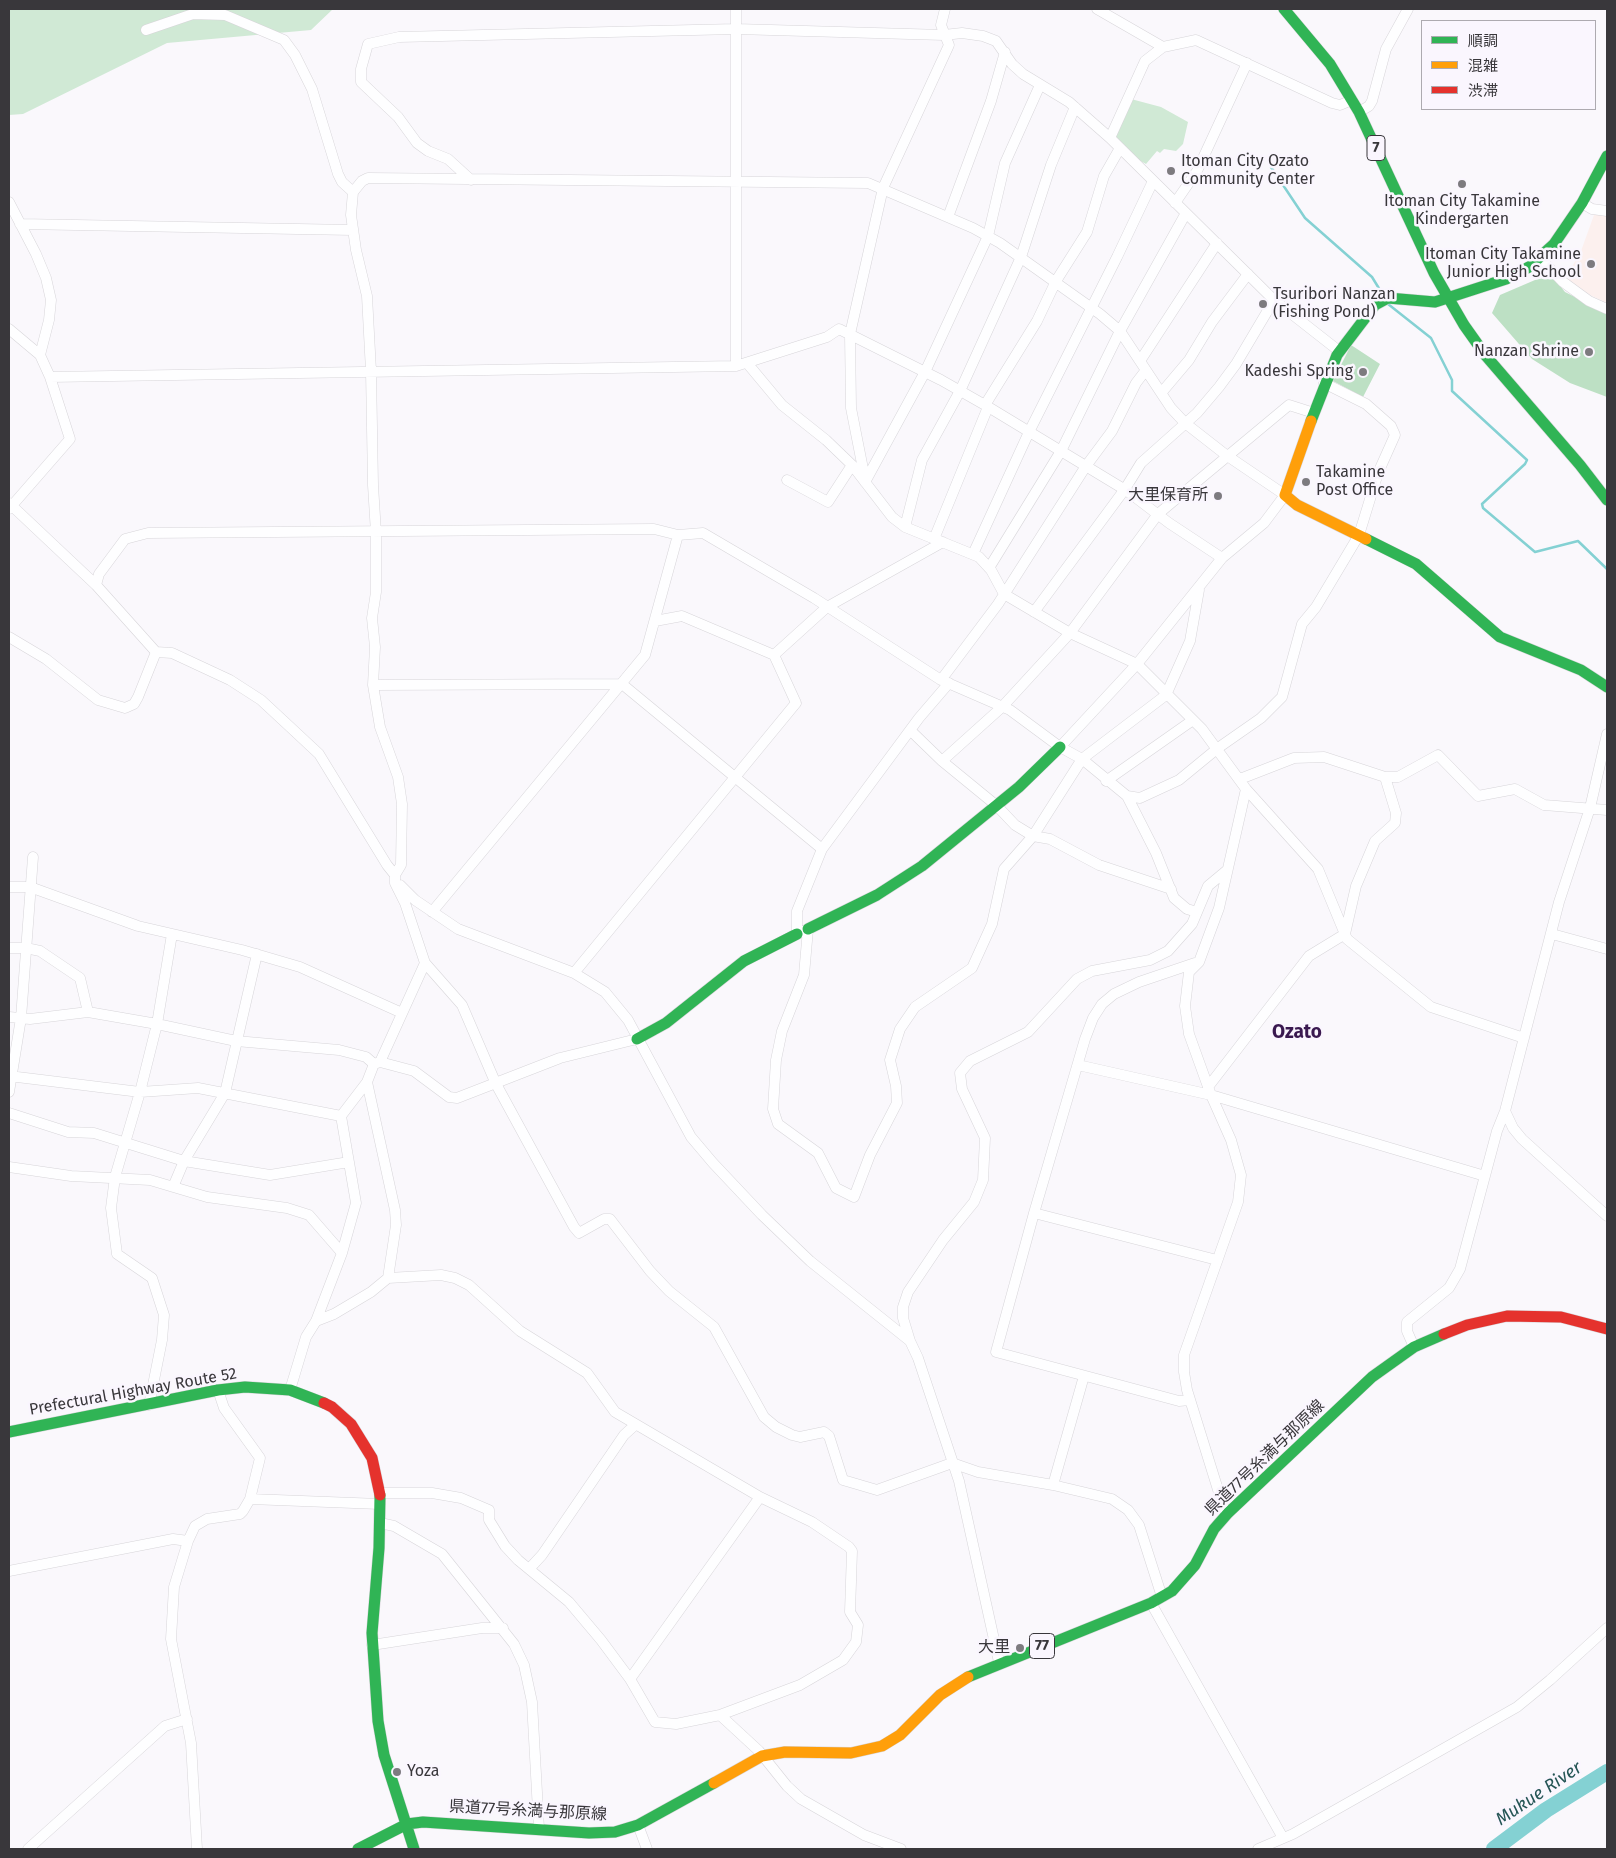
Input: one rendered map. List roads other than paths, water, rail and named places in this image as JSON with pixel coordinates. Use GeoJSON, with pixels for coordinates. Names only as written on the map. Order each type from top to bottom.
{"type":"FeatureCollection","features":[{"type":"Feature","properties":{"kind":"main road","name":"7"},"geometry":{"type":"LineString","coordinates":[[1284,9],[1330,64],[1359,112],[1448,298],[1486,356],[1580,465],[1607,500]]}},
{"type":"Feature","properties":{"kind":"main road"},"geometry":{"type":"LineString","coordinates":[[1607,156],[1582,203],[1540,258],[1506,280],[1428,303],[1388,298],[1375,305],[1355,328],[1339,351],[1324,383],[1284,495],[1297,505],[1416,564],[1500,638],[1581,670],[1607,687]]}},
{"type":"Feature","properties":{"kind":"main road"},"geometry":{"type":"LineString","coordinates":[[808,928],[908,876],[997,806],[1060,747]]}},
{"type":"Feature","properties":{"kind":"main road"},"geometry":{"type":"LineString","coordinates":[[637,1039],[666,1024],[744,961],[797,934]]}},
{"type":"Feature","properties":{"kind":"main road","name":"県道77号糸満与那原線"},"geometry":{"type":"LineString","coordinates":[[358,1849],[407,1824],[423,1822],[604,1833],[638,1825],[762,1756],[785,1752],[851,1753],[882,1746],[900,1735],[950,1687],[999,1662],[1151,1603],[1172,1591],[1188,1574],[1214,1529],[1228,1513],[1372,1377],[1414,1347],[1467,1325],[1507,1316],[1561,1317],[1607,1329]]}},
{"type":"Feature","properties":{"kind":"main road","name":"Prefectural Highway Route 52"},"geometry":{"type":"LineString","coordinates":[[9,1432],[218,1390],[245,1387],[290,1390],[310,1396],[332,1407],[351,1424],[372,1458],[380,1498],[372,1645],[378,1721],[384,1755],[414,1849]]}},
{"type":"Feature","properties":{"kind":"street"},"geometry":{"type":"LineString","coordinates":[[736,9],[736,366]]}},
{"type":"Feature","properties":{"kind":"street"},"geometry":{"type":"LineString","coordinates":[[865,482],[851,408],[850,334],[883,188],[949,45],[941,25],[945,9]]}},
{"type":"Feature","properties":{"kind":"street"},"geometry":{"type":"LineString","coordinates":[[1097,9],[1163,47]]}},
{"type":"Feature","properties":{"kind":"street"},"geometry":{"type":"LineString","coordinates":[[1359,112],[1369,106],[1372,101],[1386,49],[1408,9]]}},
{"type":"Feature","properties":{"kind":"street"},"geometry":{"type":"LineString","coordinates":[[146,30],[193,14],[225,15],[284,40],[295,55],[312,89],[338,174],[342,182],[353,192]]}},
{"type":"Feature","properties":{"kind":"street"},"geometry":{"type":"LineString","coordinates":[[472,180],[448,159],[428,151],[417,143],[398,117],[361,82],[361,69],[368,44],[399,37],[736,29],[944,35],[962,33],[983,36],[996,41],[1012,64],[1075,108],[1110,138],[1274,300],[1339,351]]}},
{"type":"Feature","properties":{"kind":"street"},"geometry":{"type":"LineString","coordinates":[[1110,138],[1145,61],[1163,47],[1196,40],[1332,103],[1340,105],[1352,100]]}},
{"type":"Feature","properties":{"kind":"street"},"geometry":{"type":"LineString","coordinates":[[948,217],[992,101],[1005,52]]}},
{"type":"Feature","properties":{"kind":"street"},"geometry":{"type":"LineString","coordinates":[[1175,202],[1197,171],[1247,64]]}},
{"type":"Feature","properties":{"kind":"street"},"geometry":{"type":"LineString","coordinates":[[865,482],[925,372],[988,236],[1005,164],[1040,85]]}},
{"type":"Feature","properties":{"kind":"street"},"geometry":{"type":"LineString","coordinates":[[905,527],[922,460],[960,391],[1021,257],[1051,165],[1075,108]]}},
{"type":"Feature","properties":{"kind":"street"},"geometry":{"type":"LineString","coordinates":[[774,655],[827,606],[939,541],[986,406],[1037,321],[1056,280],[1087,232],[1104,176],[1120,148]]}},
{"type":"Feature","properties":{"kind":"street"},"geometry":{"type":"LineString","coordinates":[[1060,747],[1137,664],[1222,558],[1264,523],[1284,495],[1226,456],[1185,423],[1171,408],[1120,331],[1092,307],[1056,280],[988,236],[868,183],[368,178],[362,181],[353,192],[351,215],[367,296],[371,371],[372,485],[376,533],[376,592],[372,618],[375,647],[373,685],[380,727],[398,778],[402,804],[401,864],[395,879],[425,963],[462,1004],[496,1084],[579,1233],[604,1219],[610,1219],[656,1278],[692,1311],[714,1327],[764,1417],[784,1431],[800,1436],[824,1432],[829,1436],[843,1480],[877,1490],[952,1463],[978,1472],[1105,1496],[1121,1504],[1139,1525],[1162,1597]]}},
{"type":"Feature","properties":{"kind":"street"},"geometry":{"type":"LineString","coordinates":[[973,554],[1029,432],[1153,181]]}},
{"type":"Feature","properties":{"kind":"street"},"geometry":{"type":"LineString","coordinates":[[9,202],[42,270],[52,300],[50,320],[40,355]]}},
{"type":"Feature","properties":{"kind":"street"},"geometry":{"type":"LineString","coordinates":[[1582,203],[1592,209],[1607,211]]}},
{"type":"Feature","properties":{"kind":"street"},"geometry":{"type":"LineString","coordinates":[[989,568],[1060,451],[1120,331],[1186,214]]}},
{"type":"Feature","properties":{"kind":"street"},"geometry":{"type":"LineString","coordinates":[[20,224],[353,230]]}},
{"type":"Feature","properties":{"kind":"street"},"geometry":{"type":"LineString","coordinates":[[808,928],[797,934],[797,911],[822,848],[945,682],[1086,466],[1112,431],[1143,366],[1217,243]]}},
{"type":"Feature","properties":{"kind":"street"},"geometry":{"type":"LineString","coordinates":[[1540,258],[1563,282],[1582,297],[1607,309]]}},
{"type":"Feature","properties":{"kind":"street"},"geometry":{"type":"LineString","coordinates":[[1162,392],[1189,360],[1212,322],[1248,274]]}},
{"type":"Feature","properties":{"kind":"street"},"geometry":{"type":"LineString","coordinates":[[1034,612],[1125,489],[1141,463],[1185,423],[1219,387],[1236,364],[1274,300]]}},
{"type":"Feature","properties":{"kind":"street"},"geometry":{"type":"LineString","coordinates":[[9,329],[40,355],[50,376],[70,439],[10,506],[96,584],[156,652],[172,653],[230,680],[261,700],[319,754],[395,879],[415,900],[472,936],[574,973],[606,992],[628,1020],[691,1137],[712,1163],[762,1215],[810,1260],[910,1341]]}},
{"type":"Feature","properties":{"kind":"street"},"geometry":{"type":"LineString","coordinates":[[50,376],[736,366],[827,337],[839,329],[960,391],[1125,489],[1222,558]]}},
{"type":"Feature","properties":{"kind":"street"},"geometry":{"type":"LineString","coordinates":[[747,363],[782,405],[826,440],[852,465],[892,517],[905,527],[979,557],[989,568],[1004,594],[1070,633],[1137,664],[1218,748],[1246,789],[1318,869],[1347,939],[1431,1007],[1524,1038]]}},
{"type":"Feature","properties":{"kind":"street"},"geometry":{"type":"LineString","coordinates":[[96,584],[99,574],[125,539],[148,533],[376,533],[654,529],[678,535],[703,533],[827,606],[945,682],[1002,707],[1060,747],[1082,759],[1106,781],[1127,796],[1140,798],[1160,791],[1179,780],[1218,748],[1261,718],[1282,698],[1302,624],[1316,607],[1359,535],[1394,432],[1383,418],[1366,404],[1324,383]]}},
{"type":"Feature","properties":{"kind":"street"},"geometry":{"type":"LineString","coordinates":[[942,761],[1002,707],[1070,633],[1158,514],[1290,405],[1314,413]]}},
{"type":"Feature","properties":{"kind":"street"},"geometry":{"type":"LineString","coordinates":[[787,480],[828,502],[852,465]]}},
{"type":"Feature","properties":{"kind":"street"},"geometry":{"type":"LineString","coordinates":[[432,912],[645,655],[678,535]]}},
{"type":"Feature","properties":{"kind":"street"},"geometry":{"type":"LineString","coordinates":[[808,928],[804,975],[782,1031],[776,1060],[773,1109],[778,1124],[818,1153],[836,1188],[854,1197],[870,1155],[897,1103],[896,1086],[890,1060],[900,1029],[915,1007],[972,968],[992,924],[1004,869],[1033,836],[1082,759],[1166,695],[1190,640],[1200,586]]}},
{"type":"Feature","properties":{"kind":"street"},"geometry":{"type":"LineString","coordinates":[[574,973],[734,776],[796,704],[774,655],[682,616],[655,621]]}},
{"type":"Feature","properties":{"kind":"street"},"geometry":{"type":"LineString","coordinates":[[9,637],[46,660],[98,700],[116,708],[125,708],[134,704],[156,652]]}},
{"type":"Feature","properties":{"kind":"street"},"geometry":{"type":"LineString","coordinates":[[373,685],[622,684],[822,848]]}},
{"type":"Feature","properties":{"kind":"street"},"geometry":{"type":"LineString","coordinates":[[1106,781],[1193,720]]}},
{"type":"Feature","properties":{"kind":"street"},"geometry":{"type":"LineString","coordinates":[[910,730],[942,761],[997,806],[1015,825],[1033,836],[1050,839],[1099,865],[1171,889]]}},
{"type":"Feature","properties":{"kind":"street"},"geometry":{"type":"LineString","coordinates":[[1414,1347],[1407,1331],[1407,1322],[1449,1288],[1455,1279],[1505,1111],[1559,902],[1590,808],[1607,734]]}},
{"type":"Feature","properties":{"kind":"street"},"geometry":{"type":"LineString","coordinates":[[1240,779],[1294,758],[1317,757],[1324,757],[1384,777],[1398,777],[1438,755],[1478,796],[1515,789],[1544,805],[1607,810]]}},
{"type":"Feature","properties":{"kind":"street"},"geometry":{"type":"LineString","coordinates":[[1210,1091],[1308,956],[1345,934],[1356,886],[1375,841],[1395,822],[1396,813],[1384,777]]}},
{"type":"Feature","properties":{"kind":"street"},"geometry":{"type":"LineString","coordinates":[[1228,1513],[1224,1509],[1190,1400],[1184,1372],[1184,1355],[1238,1202],[1241,1182],[1240,1166],[1189,1034],[1186,1016],[1189,972],[1198,962],[1219,908],[1246,789]]}},
{"type":"Feature","properties":{"kind":"street"},"geometry":{"type":"LineString","coordinates":[[1127,796],[1156,853],[1174,898],[1187,910],[1197,912]]}},
{"type":"Feature","properties":{"kind":"street"},"geometry":{"type":"LineString","coordinates":[[9,1092],[10,1076],[21,1018],[30,887],[34,857]]}},
{"type":"Feature","properties":{"kind":"street"},"geometry":{"type":"LineString","coordinates":[[999,1662],[959,1481],[903,1318],[908,1292],[943,1240],[974,1202],[983,1180],[985,1138],[962,1089],[960,1079],[963,1068],[985,1053],[1028,1032],[1077,978],[1092,971],[1160,956],[1180,939],[1192,924],[1208,886],[1226,871]]}},
{"type":"Feature","properties":{"kind":"street"},"geometry":{"type":"LineString","coordinates":[[9,887],[30,887],[138,926],[257,954],[300,967],[402,1013]]}},
{"type":"Feature","properties":{"kind":"street"},"geometry":{"type":"LineString","coordinates":[[149,1405],[162,1340],[164,1315],[152,1278],[117,1254],[111,1208],[115,1177],[140,1092],[157,1024],[172,934]]}},
{"type":"Feature","properties":{"kind":"street"},"geometry":{"type":"LineString","coordinates":[[1552,934],[1607,949]]}},
{"type":"Feature","properties":{"kind":"street"},"geometry":{"type":"LineString","coordinates":[[9,948],[26,948],[40,951],[80,978],[88,1012]]}},
{"type":"Feature","properties":{"kind":"street"},"geometry":{"type":"LineString","coordinates":[[173,1187],[184,1161],[225,1093],[257,954]]}},
{"type":"Feature","properties":{"kind":"street"},"geometry":{"type":"LineString","coordinates":[[1190,1400],[1179,1402],[996,1352],[1034,1213],[1090,1025],[1102,1004],[1114,994],[1139,982],[1198,962]]}},
{"type":"Feature","properties":{"kind":"street"},"geometry":{"type":"LineString","coordinates":[[290,1390],[306,1337],[316,1321],[342,1253],[356,1202],[341,1116],[367,1082],[425,963]]}},
{"type":"Feature","properties":{"kind":"street"},"geometry":{"type":"LineString","coordinates":[[9,1017],[30,1019],[88,1012],[236,1040],[339,1050],[366,1057],[377,1063],[414,1071],[449,1098],[457,1098],[496,1084],[530,1068],[560,1058],[637,1039]]}},
{"type":"Feature","properties":{"kind":"street"},"geometry":{"type":"LineString","coordinates":[[1078,1065],[1210,1091],[1485,1176]]}},
{"type":"Feature","properties":{"kind":"street"},"geometry":{"type":"LineString","coordinates":[[10,1076],[140,1092],[198,1088],[341,1116]]}},
{"type":"Feature","properties":{"kind":"street"},"geometry":{"type":"LineString","coordinates":[[367,1082],[395,1210],[396,1225],[388,1278]]}},
{"type":"Feature","properties":{"kind":"street"},"geometry":{"type":"LineString","coordinates":[[1505,1111],[1522,1139],[1607,1216]]}},
{"type":"Feature","properties":{"kind":"street"},"geometry":{"type":"LineString","coordinates":[[9,1113],[68,1132],[94,1133],[184,1161],[270,1175],[349,1162]]}},
{"type":"Feature","properties":{"kind":"street"},"geometry":{"type":"LineString","coordinates":[[9,1167],[71,1176],[150,1180],[207,1197],[305,1212],[342,1253]]}},
{"type":"Feature","properties":{"kind":"street"},"geometry":{"type":"LineString","coordinates":[[1034,1213],[1217,1260]]}},
{"type":"Feature","properties":{"kind":"street"},"geometry":{"type":"LineString","coordinates":[[250,1499],[380,1498],[432,1493],[460,1498],[489,1510],[489,1520],[493,1529],[512,1555],[569,1602],[630,1679],[655,1722],[676,1724],[720,1715],[800,1685],[829,1670],[843,1660],[856,1642],[858,1625],[850,1612],[852,1552],[849,1547],[804,1518],[760,1498],[615,1412],[587,1373],[520,1331],[465,1283],[455,1278],[441,1275],[388,1278],[356,1301],[334,1314],[316,1321]]}},
{"type":"Feature","properties":{"kind":"street"},"geometry":{"type":"LineString","coordinates":[[1053,1485],[1084,1376]]}},
{"type":"Feature","properties":{"kind":"street"},"geometry":{"type":"LineString","coordinates":[[197,1849],[196,1795],[187,1719],[172,1648],[170,1623],[174,1587],[188,1541],[195,1526],[201,1522],[240,1514],[250,1499],[260,1466],[260,1455],[224,1408],[218,1390]]}},
{"type":"Feature","properties":{"kind":"street"},"geometry":{"type":"LineString","coordinates":[[530,1568],[542,1555],[624,1435],[635,1425]]}},
{"type":"Feature","properties":{"kind":"street"},"geometry":{"type":"LineString","coordinates":[[630,1679],[760,1498]]}},
{"type":"Feature","properties":{"kind":"street"},"geometry":{"type":"LineString","coordinates":[[380,1523],[394,1526],[442,1554],[514,1644],[524,1665],[532,1702],[539,1829]]}},
{"type":"Feature","properties":{"kind":"street"},"geometry":{"type":"LineString","coordinates":[[9,1571],[173,1539],[188,1541]]}},
{"type":"Feature","properties":{"kind":"street"},"geometry":{"type":"LineString","coordinates":[[1151,1603],[1283,1838]]}},
{"type":"Feature","properties":{"kind":"street"},"geometry":{"type":"LineString","coordinates":[[372,1645],[482,1628],[502,1628]]}},
{"type":"Feature","properties":{"kind":"street"},"geometry":{"type":"LineString","coordinates":[[1258,1849],[1283,1838],[1517,1707],[1607,1628]]}},
{"type":"Feature","properties":{"kind":"street"},"geometry":{"type":"LineString","coordinates":[[720,1715],[762,1756],[786,1786],[801,1799],[864,1835],[902,1849]]}},
{"type":"Feature","properties":{"kind":"street"},"geometry":{"type":"LineString","coordinates":[[28,1849],[164,1726],[187,1719]]}},
{"type":"Feature","properties":{"kind":"street"},"geometry":{"type":"LineString","coordinates":[[638,1825],[647,1849]]}},
{"type":"Feature","properties":{"kind":"waterway"},"geometry":{"type":"LineString","coordinates":[[1271,167],[1305,218],[1372,277],[1383,295]]}},
{"type":"Feature","properties":{"kind":"waterway"},"geometry":{"type":"LineString","coordinates":[[1388,304],[1431,338],[1452,380],[1452,391],[1527,460],[1482,504],[1483,508],[1535,552],[1578,541],[1607,569]]}},
{"type":"Feature","properties":{"kind":"waterway","name":"Mukue River"},"geometry":{"type":"LineString","coordinates":[[1494,1849],[1546,1810],[1607,1772]]}},
{"type":"Feature","properties":{"kind":"place","name":"Itoman City Ozato Community Center"},"geometry":{"type":"Point","coordinates":[1171,171]}},
{"type":"Feature","properties":{"kind":"place","name":"Itoman City Takamine Kindergarten"},"geometry":{"type":"Point","coordinates":[1462,184]}},
{"type":"Feature","properties":{"kind":"place","name":"Itoman City Takamine Junior High School"},"geometry":{"type":"Point","coordinates":[1591,264]}},
{"type":"Feature","properties":{"kind":"place","name":"Tsuribori Nanzan (Fishing Pond)"},"geometry":{"type":"Point","coordinates":[1263,304]}},
{"type":"Feature","properties":{"kind":"place","name":"Nanzan Shrine"},"geometry":{"type":"Point","coordinates":[1589,352]}},
{"type":"Feature","properties":{"kind":"place","name":"Kadeshi Spring"},"geometry":{"type":"Point","coordinates":[1363,372]}},
{"type":"Feature","properties":{"kind":"place","name":"Takamine Post Office"},"geometry":{"type":"Point","coordinates":[1306,482]}},
{"type":"Feature","properties":{"kind":"place","name":"大里保育所"},"geometry":{"type":"Point","coordinates":[1218,496]}},
{"type":"Feature","properties":{"kind":"place","name":"大里"},"geometry":{"type":"Point","coordinates":[1020,1648]}},
{"type":"Feature","properties":{"kind":"place","name":"Yoza"},"geometry":{"type":"Point","coordinates":[397,1772]}},
{"type":"Feature","properties":{"kind":"district","name":"Ozato"},"geometry":{"type":"Point","coordinates":[1297,1033]}}]}
